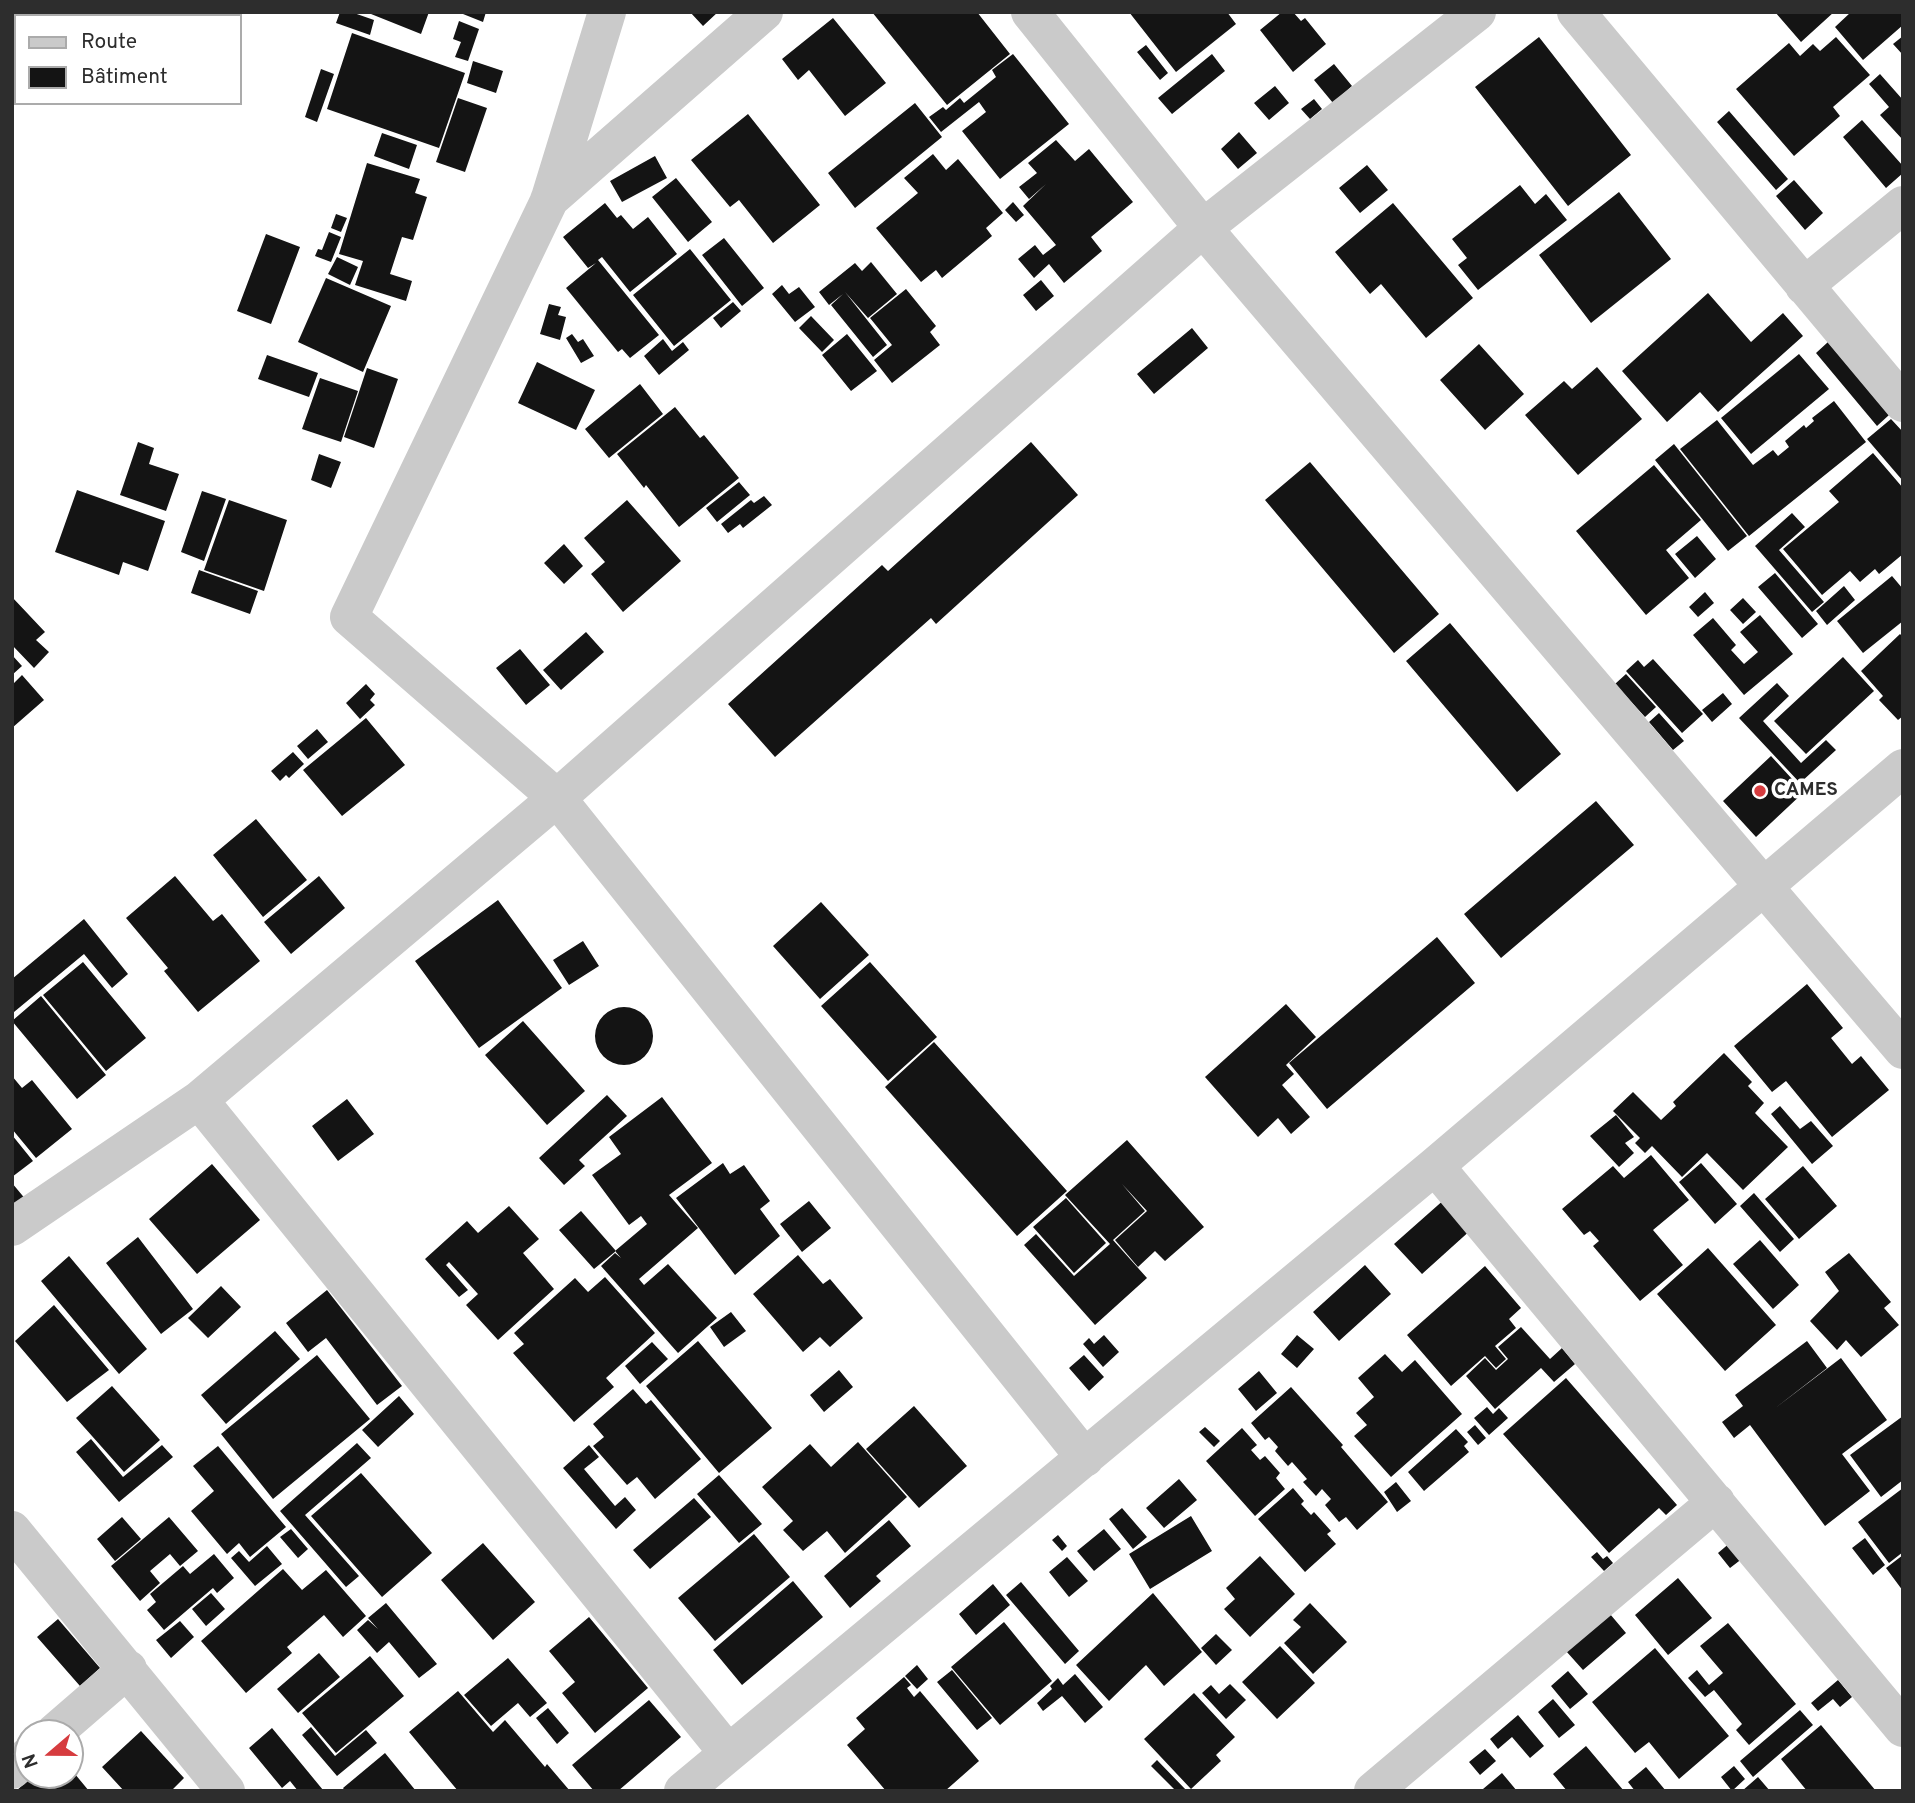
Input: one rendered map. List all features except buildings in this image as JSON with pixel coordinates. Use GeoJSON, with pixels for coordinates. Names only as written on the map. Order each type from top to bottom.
{"type":"FeatureCollection","features":[{"type":"Feature","properties":{"kind":"street"},"geometry":{"type":"LineString","coordinates":[[607,12],[549,201],[349,617],[557,798],[1085,1458]]}},
{"type":"Feature","properties":{"kind":"street"},"geometry":{"type":"LineString","coordinates":[[549,201],[764,12]]}},
{"type":"Feature","properties":{"kind":"street"},"geometry":{"type":"LineString","coordinates":[[1030,12],[1203,228],[1903,1050]]}},
{"type":"Feature","properties":{"kind":"street"},"geometry":{"type":"LineString","coordinates":[[12,1227],[199,1100],[557,798],[1203,228],[1477,12]]}},
{"type":"Feature","properties":{"kind":"street"},"geometry":{"type":"LineString","coordinates":[[1576,12],[1903,403]]}},
{"type":"Feature","properties":{"kind":"street"},"geometry":{"type":"LineString","coordinates":[[1804,286],[1903,205]]}},
{"type":"Feature","properties":{"kind":"street"},"geometry":{"type":"LineString","coordinates":[[683,1791],[1435,1166],[1903,768]]}},
{"type":"Feature","properties":{"kind":"street"},"geometry":{"type":"LineString","coordinates":[[199,1100],[728,1753]]}},
{"type":"Feature","properties":{"kind":"street"},"geometry":{"type":"LineString","coordinates":[[1435,1166],[1903,1728]]}},
{"type":"Feature","properties":{"kind":"street"},"geometry":{"type":"LineString","coordinates":[[1373,1791],[1716,1502]]}},
{"type":"Feature","properties":{"kind":"street"},"geometry":{"type":"LineString","coordinates":[[12,1530],[226,1791]]}},
{"type":"Feature","properties":{"kind":"street"},"geometry":{"type":"LineString","coordinates":[[70,1719],[128,1669]]}},
{"type":"Feature","properties":{"kind":"place","name":"CAMES"},"geometry":{"type":"Point","coordinates":[1760,791]}}]}
